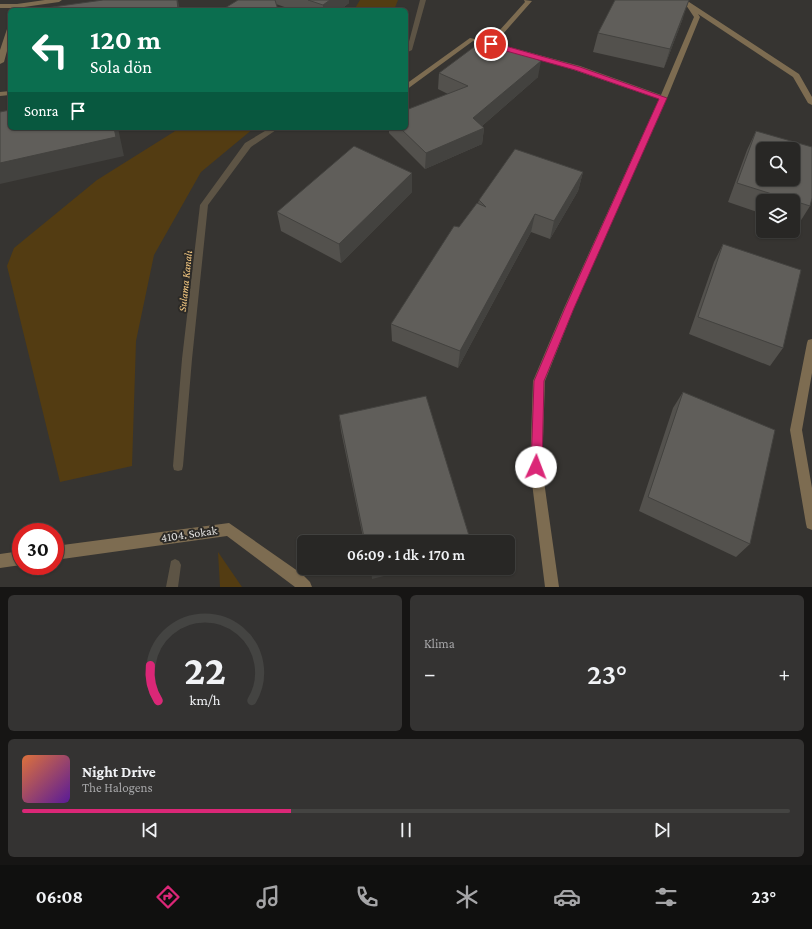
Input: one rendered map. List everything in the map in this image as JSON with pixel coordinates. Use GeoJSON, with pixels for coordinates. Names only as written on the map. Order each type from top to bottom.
{"type":"FeatureCollection","features":[{"type":"Feature","properties":{"kind":"street"},"geometry":{"type":"LineString","coordinates":[[0,6],[16,8],[59,0]]}},
{"type":"Feature","properties":{"kind":"street"},"geometry":{"type":"LineString","coordinates":[[491,44],[529,2],[527,0]]}},
{"type":"Feature","properties":{"kind":"street"},"geometry":{"type":"LineString","coordinates":[[685,2],[812,87]]}},
{"type":"Feature","properties":{"kind":"street"},"geometry":{"type":"LineString","coordinates":[[552,587],[536,467],[539,381],[569,308],[663,98],[697,17],[685,2]]}},
{"type":"Feature","properties":{"kind":"street"},"geometry":{"type":"LineString","coordinates":[[0,62],[8,36]]}},
{"type":"Feature","properties":{"kind":"street"},"geometry":{"type":"LineString","coordinates":[[408,87],[472,39],[577,68],[663,98]]}},
{"type":"Feature","properties":{"kind":"street"},"geometry":{"type":"LineString","coordinates":[[796,76],[812,103]]}},
{"type":"Feature","properties":{"kind":"street"},"geometry":{"type":"LineString","coordinates":[[812,343],[796,430],[812,524]]}},
{"type":"Feature","properties":{"kind":"street","name":"4104. Sokak"},"geometry":{"type":"LineString","coordinates":[[64,552],[229,529],[297,578],[305,587]]}},
{"type":"Feature","properties":{"kind":"street"},"geometry":{"type":"LineString","coordinates":[[0,561],[12,559]]}},
{"type":"Feature","properties":{"kind":"shaded area"},"geometry":{"type":"Polygon","coordinates":[[[360,0],[398,0],[395,8],[355,8],[360,0]]]}},
{"type":"Feature","properties":{"kind":"shaded area"},"geometry":{"type":"Polygon","coordinates":[[[177,130],[252,130],[201,172],[154,255],[136,341],[132,466],[60,482],[7,266],[14,248],[97,180],[177,130]]]}},
{"type":"Feature","properties":{"kind":"shaded area"},"geometry":{"type":"Polygon","coordinates":[[[218,552],[242,587],[220,587],[218,552]]]}},
{"type":"Feature","properties":{"kind":"building"},"geometry":{"type":"Polygon","coordinates":[[[103,0],[177,0],[178,8],[45,8],[103,0]]]}},
{"type":"Feature","properties":{"kind":"building"},"geometry":{"type":"Polygon","coordinates":[[[238,0],[275,0],[277,8],[225,8],[238,0]]]}},
{"type":"Feature","properties":{"kind":"building"},"geometry":{"type":"Polygon","coordinates":[[[308,0],[330,0],[323,5],[308,0]]]}},
{"type":"Feature","properties":{"kind":"building"},"geometry":{"type":"Polygon","coordinates":[[[615,0],[689,0],[670,49],[598,33],[615,0]]]}},
{"type":"Feature","properties":{"kind":"building"},"geometry":{"type":"Polygon","coordinates":[[[486,38],[541,61],[473,118],[484,128],[426,153],[402,130],[408,130],[408,109],[468,86],[439,73],[486,38]]]}},
{"type":"Feature","properties":{"kind":"building"},"geometry":{"type":"Polygon","coordinates":[[[8,110],[8,130],[114,130],[116,137],[0,163],[0,112],[8,110]]]}},
{"type":"Feature","properties":{"kind":"building"},"geometry":{"type":"Polygon","coordinates":[[[756,131],[794,142],[756,142],[756,186],[800,186],[800,144],[812,147],[812,198],[810,206],[800,203],[800,194],[772,194],[737,183],[756,131]]]}},
{"type":"Feature","properties":{"kind":"building"},"geometry":{"type":"Polygon","coordinates":[[[354,146],[412,173],[339,244],[277,212],[354,146]]]}},
{"type":"Feature","properties":{"kind":"building"},"geometry":{"type":"Polygon","coordinates":[[[515,149],[583,172],[554,221],[535,214],[460,351],[391,324],[454,226],[459,227],[477,203],[486,207],[479,200],[515,149]]]}},
{"type":"Feature","properties":{"kind":"building"},"geometry":{"type":"Polygon","coordinates":[[[723,244],[801,270],[783,348],[698,317],[723,244]]]}},
{"type":"Feature","properties":{"kind":"building"},"geometry":{"type":"Polygon","coordinates":[[[683,392],[775,430],[750,544],[648,497],[683,392]]]}},
{"type":"Feature","properties":{"kind":"building"},"geometry":{"type":"Polygon","coordinates":[[[426,396],[469,535],[364,535],[339,415],[426,396]]]}},
{"type":"Feature","properties":{"kind":"waterway","name":"Sulama Kanalı"},"geometry":{"type":"LineString","coordinates":[[408,50],[423,0]]}},
{"type":"Feature","properties":{"kind":"waterway","name":"Sulama Kanalı"},"geometry":{"type":"LineString","coordinates":[[178,466],[187,359],[204,205],[248,145],[272,130]]}},
{"type":"Feature","properties":{"kind":"waterway","name":"Sulama Kanalı"},"geometry":{"type":"LineString","coordinates":[[172,587],[175,565]]}},
{"type":"Feature","properties":{"kind":"route"},"geometry":{"type":"LineString","coordinates":[[491,44],[577,68],[663,98],[569,308],[539,381],[536,467]]}}]}
